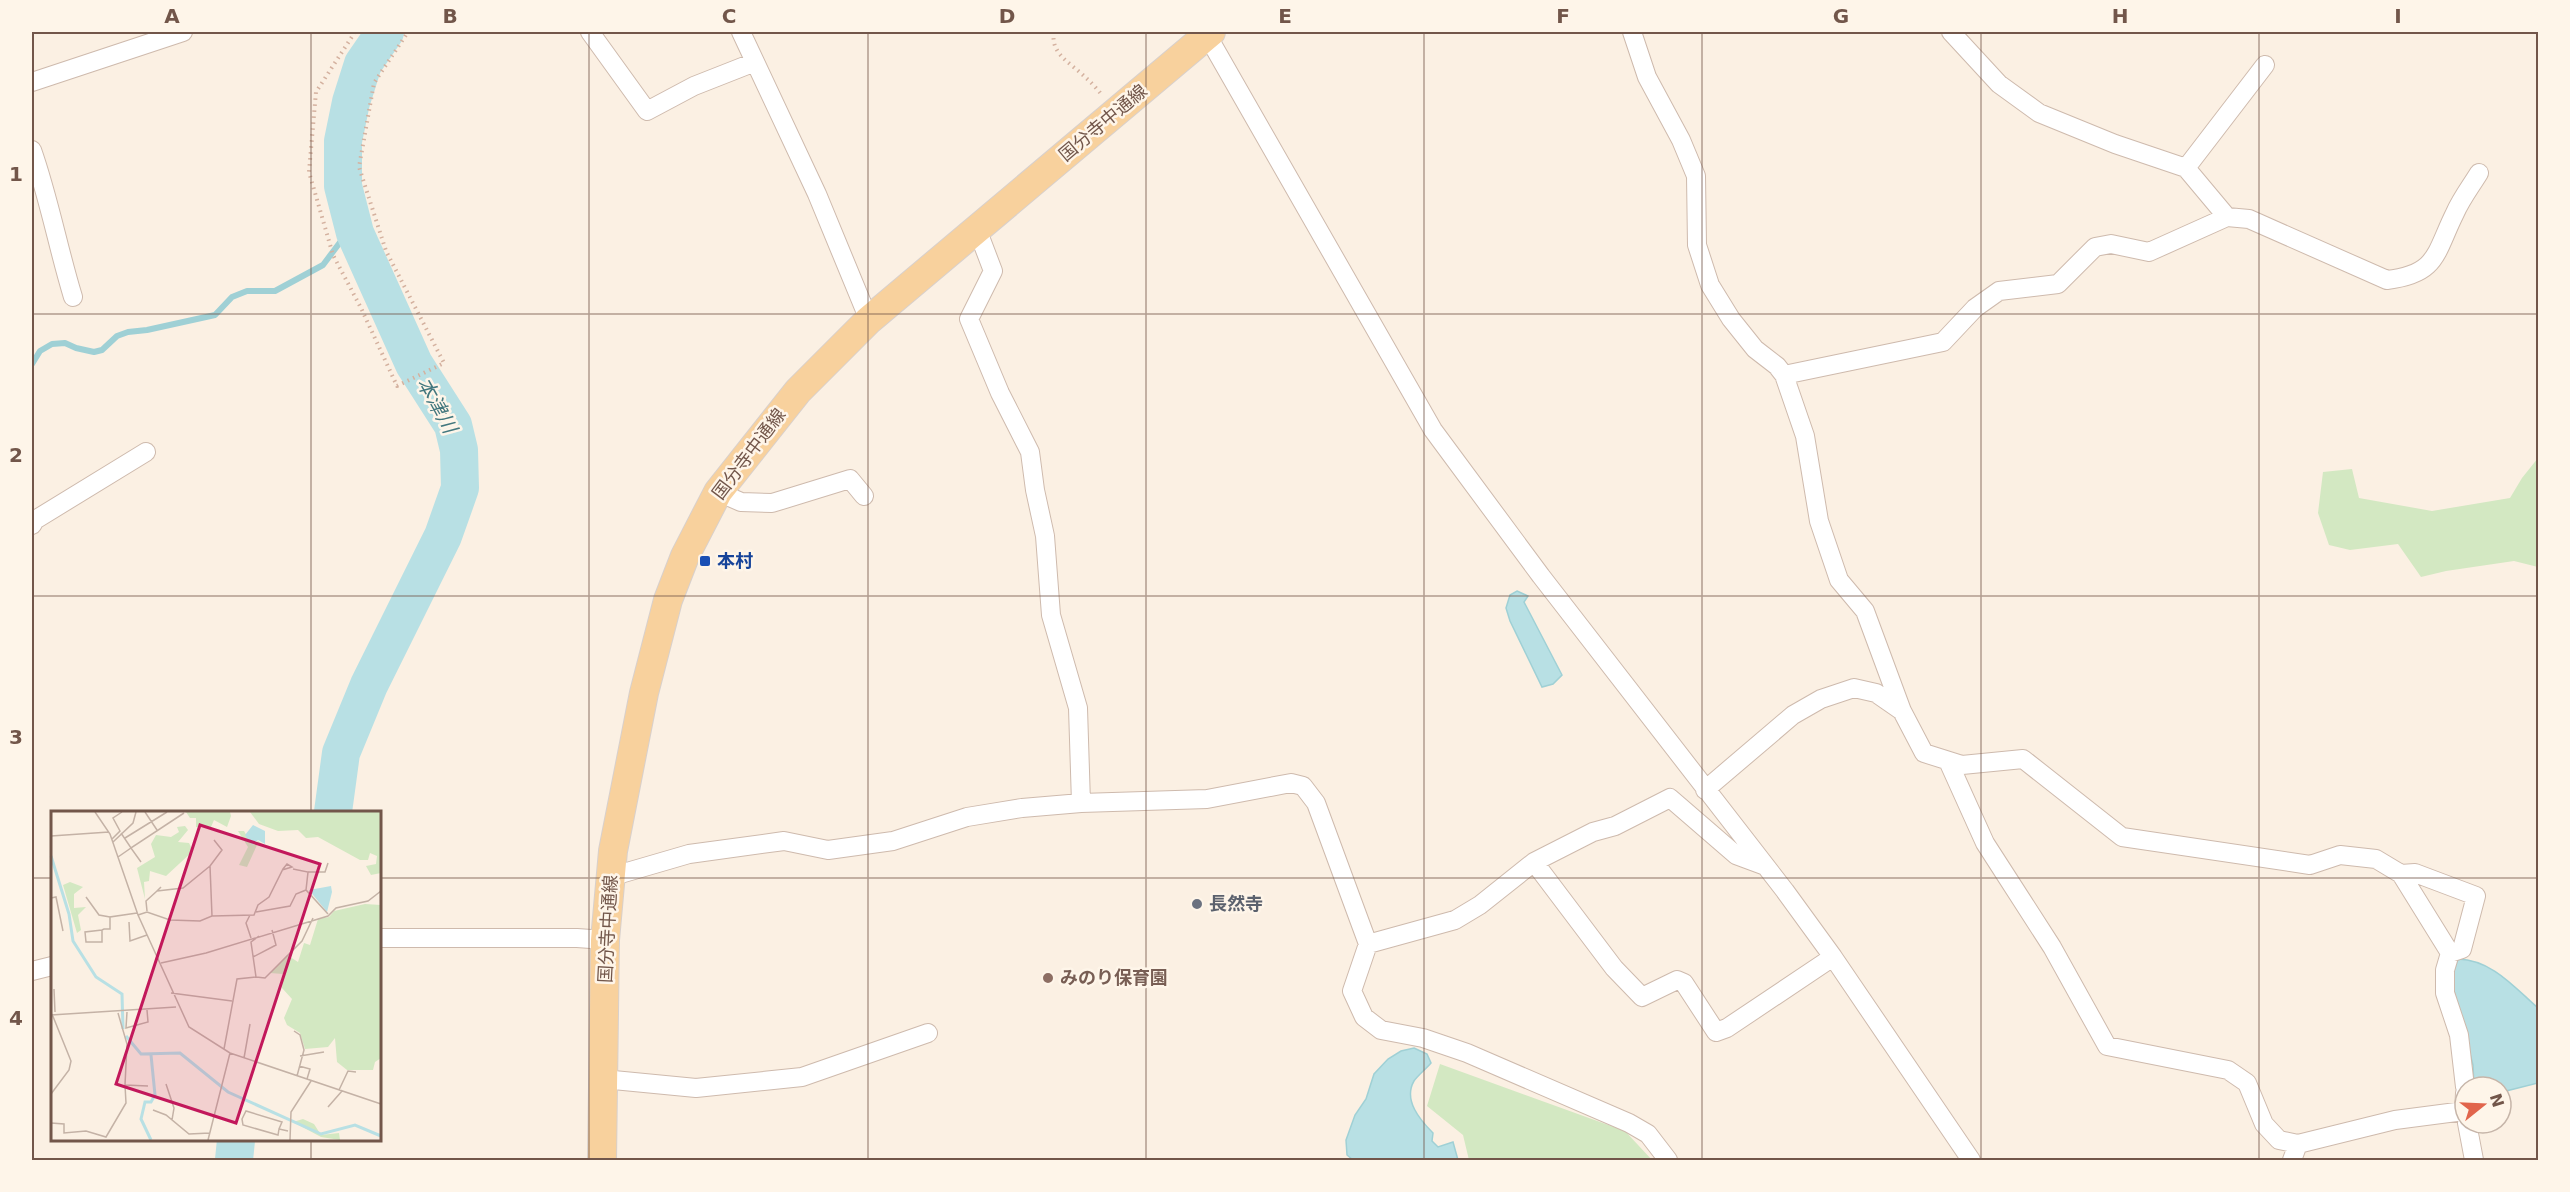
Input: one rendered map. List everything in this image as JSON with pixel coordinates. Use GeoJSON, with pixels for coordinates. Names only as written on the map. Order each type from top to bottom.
{"type":"FeatureCollection","features":[{"type":"Feature","properties":{"kind":"main road","name":"国分寺中通線"},"geometry":{"type":"LineString","coordinates":[[602,1161],[605,940],[610,878],[644,693],[668,600],[685,556],[718,492],[798,391],[869,320],[1209,33]]}},
{"type":"Feature","properties":{"kind":"street"},"geometry":{"type":"LineString","coordinates":[[32,82],[183,32]]}},
{"type":"Feature","properties":{"kind":"street"},"geometry":{"type":"LineString","coordinates":[[590,32],[647,111],[694,86],[755,62]]}},
{"type":"Feature","properties":{"kind":"street"},"geometry":{"type":"LineString","coordinates":[[741,32],[817,194],[869,320]]}},
{"type":"Feature","properties":{"kind":"street"},"geometry":{"type":"LineString","coordinates":[[1632,32],[1647,77],[1681,140],[1696,176],[1697,245],[1710,285],[1737,327],[1755,349],[1778,366],[1784,375],[1805,436],[1819,521],[1839,580],[1865,611],[1902,711],[1924,753],[1962,765],[2023,759],[2122,837],[2310,866],[2340,855],[2376,859],[2401,874],[2450,953],[2445,970],[2445,993],[2459,1035],[2464,1075]]}},
{"type":"Feature","properties":{"kind":"street"},"geometry":{"type":"LineString","coordinates":[[1951,32],[2000,84],[2038,113],[2115,144],[2186,168],[2227,217]]}},
{"type":"Feature","properties":{"kind":"street"},"geometry":{"type":"LineString","coordinates":[[1209,33],[1433,430],[1833,957],[1971,1161]]}},
{"type":"Feature","properties":{"kind":"street"},"geometry":{"type":"LineString","coordinates":[[2186,168],[2265,65]]}},
{"type":"Feature","properties":{"kind":"street"},"geometry":{"type":"LineString","coordinates":[[32,150],[44,183],[59,251],[73,297]]}},
{"type":"Feature","properties":{"kind":"street"},"geometry":{"type":"LineString","coordinates":[[1784,375],[1943,342],[1976,309],[1999,291],[2058,284],[2095,247],[2111,244],[2149,252],[2227,217],[2249,219],[2387,280],[2409,277],[2427,267],[2441,247],[2455,213],[2479,173]]}},
{"type":"Feature","properties":{"kind":"street"},"geometry":{"type":"LineString","coordinates":[[977,229],[993,271],[969,319],[1000,393],[1030,452],[1045,536],[1052,615],[1078,708],[1081,803]]}},
{"type":"Feature","properties":{"kind":"street"},"geometry":{"type":"LineString","coordinates":[[32,525],[35,520],[146,452]]}},
{"type":"Feature","properties":{"kind":"street"},"geometry":{"type":"LineString","coordinates":[[718,492],[741,502],[772,503],[850,479],[864,496]]}},
{"type":"Feature","properties":{"kind":"street"},"geometry":{"type":"LineString","coordinates":[[1705,790],[1792,715],[1821,699],[1854,688],[1876,693],[1902,711]]}},
{"type":"Feature","properties":{"kind":"street"},"geometry":{"type":"LineString","coordinates":[[1948,761],[1985,843],[2052,947],[2107,1046],[2228,1070],[2247,1083],[2264,1124],[2279,1140],[2295,1152],[2395,1120],[2453,1113]]}},
{"type":"Feature","properties":{"kind":"street"},"geometry":{"type":"LineString","coordinates":[[610,878],[689,854],[784,841],[828,850],[893,841],[967,817],[1022,808],[1081,803],[1208,799],[1291,783],[1303,786],[1316,803],[1368,944],[1352,991],[1365,1017],[1381,1030],[1423,1038],[1467,1053],[1629,1123],[1648,1134],[1668,1161]]}},
{"type":"Feature","properties":{"kind":"street"},"geometry":{"type":"LineString","coordinates":[[1368,944],[1455,920],[1480,905],[1534,862],[1593,832],[1615,826],[1670,798],[1736,855],[1763,865]]}},
{"type":"Feature","properties":{"kind":"street"},"geometry":{"type":"LineString","coordinates":[[1534,862],[1614,968],[1641,997],[1677,980],[1684,982],[1716,1032],[1727,1028],[1833,957]]}},
{"type":"Feature","properties":{"kind":"street"},"geometry":{"type":"LineString","coordinates":[[2401,874],[2415,873],[2475,896],[2462,948],[2450,953]]}},
{"type":"Feature","properties":{"kind":"street"},"geometry":{"type":"LineString","coordinates":[[381,938],[605,940]]}},
{"type":"Feature","properties":{"kind":"street"},"geometry":{"type":"LineString","coordinates":[[32,971],[51,966]]}},
{"type":"Feature","properties":{"kind":"street"},"geometry":{"type":"LineString","coordinates":[[603,1079],[696,1088],[801,1077],[928,1033]]}},
{"type":"Feature","properties":{"kind":"street"},"geometry":{"type":"LineString","coordinates":[[2469,1135],[2474,1161]]}},
{"type":"Feature","properties":{"kind":"path"},"geometry":{"type":"LineString","coordinates":[[355,32],[316,92],[309,172],[333,255],[362,308],[397,386],[444,363],[386,251],[359,167],[374,83],[408,32]]}},
{"type":"Feature","properties":{"kind":"path"},"geometry":{"type":"LineString","coordinates":[[1054,32],[1053,38],[1057,53],[1086,77],[1116,111]]}},
{"type":"Feature","properties":{"kind":"green space"},"geometry":{"type":"Polygon","coordinates":[[[2538,458],[2538,567],[2514,561],[2421,577],[2398,544],[2350,550],[2329,545],[2318,513],[2323,472],[2352,469],[2359,498],[2432,511],[2510,498],[2538,458]]]}},
{"type":"Feature","properties":{"kind":"green space"},"geometry":{"type":"Polygon","coordinates":[[[1440,1064],[1625,1131],[1652,1160],[1469,1160],[1463,1135],[1427,1106],[1440,1064]]]}},
{"type":"Feature","properties":{"kind":"water"},"geometry":{"type":"Polygon","coordinates":[[[1517,591],[1528,596],[1524,602],[1562,675],[1553,684],[1542,687],[1510,621],[1506,608],[1510,595],[1517,591]]]}},
{"type":"Feature","properties":{"kind":"water"},"geometry":{"type":"Polygon","coordinates":[[[2458,959],[2481,964],[2502,976],[2538,1008],[2538,1083],[2513,1089],[2513,1075],[2473,1075],[2473,1065],[2453,987],[2453,974],[2458,959]]]}},
{"type":"Feature","properties":{"kind":"water"},"geometry":{"type":"Polygon","coordinates":[[[1414,1048],[1427,1054],[1431,1063],[1414,1081],[1411,1088],[1410,1095],[1414,1109],[1433,1133],[1432,1141],[1438,1147],[1453,1142],[1458,1160],[1353,1160],[1347,1155],[1346,1140],[1355,1115],[1366,1099],[1374,1074],[1388,1059],[1401,1051],[1414,1048]]]}},
{"type":"Feature","properties":{"kind":"waterway","name":"本津川"},"geometry":{"type":"LineString","coordinates":[[333,811],[341,753],[369,685],[443,536],[460,488],[459,450],[453,425],[414,364],[355,233],[343,186],[343,141],[351,102],[363,64],[385,32]]}},
{"type":"Feature","properties":{"kind":"waterway"},"geometry":{"type":"LineString","coordinates":[[32,364],[40,351],[52,344],[65,343],[94,352],[102,350],[117,336],[128,332],[215,315],[232,297],[247,291],[275,291],[323,265],[341,241],[355,233]]}},
{"type":"Feature","properties":{"kind":"waterway","name":"本津川"},"geometry":{"type":"LineString","coordinates":[[234,1160],[236,1141]]}},
{"type":"Feature","properties":{"kind":"place","name":"本村"},"geometry":{"type":"Point","coordinates":[705,561]}},
{"type":"Feature","properties":{"kind":"place","name":"長然寺"},"geometry":{"type":"Point","coordinates":[1197,904]}},
{"type":"Feature","properties":{"kind":"place","name":"みのり保育園"},"geometry":{"type":"Point","coordinates":[1048,978]}}]}
